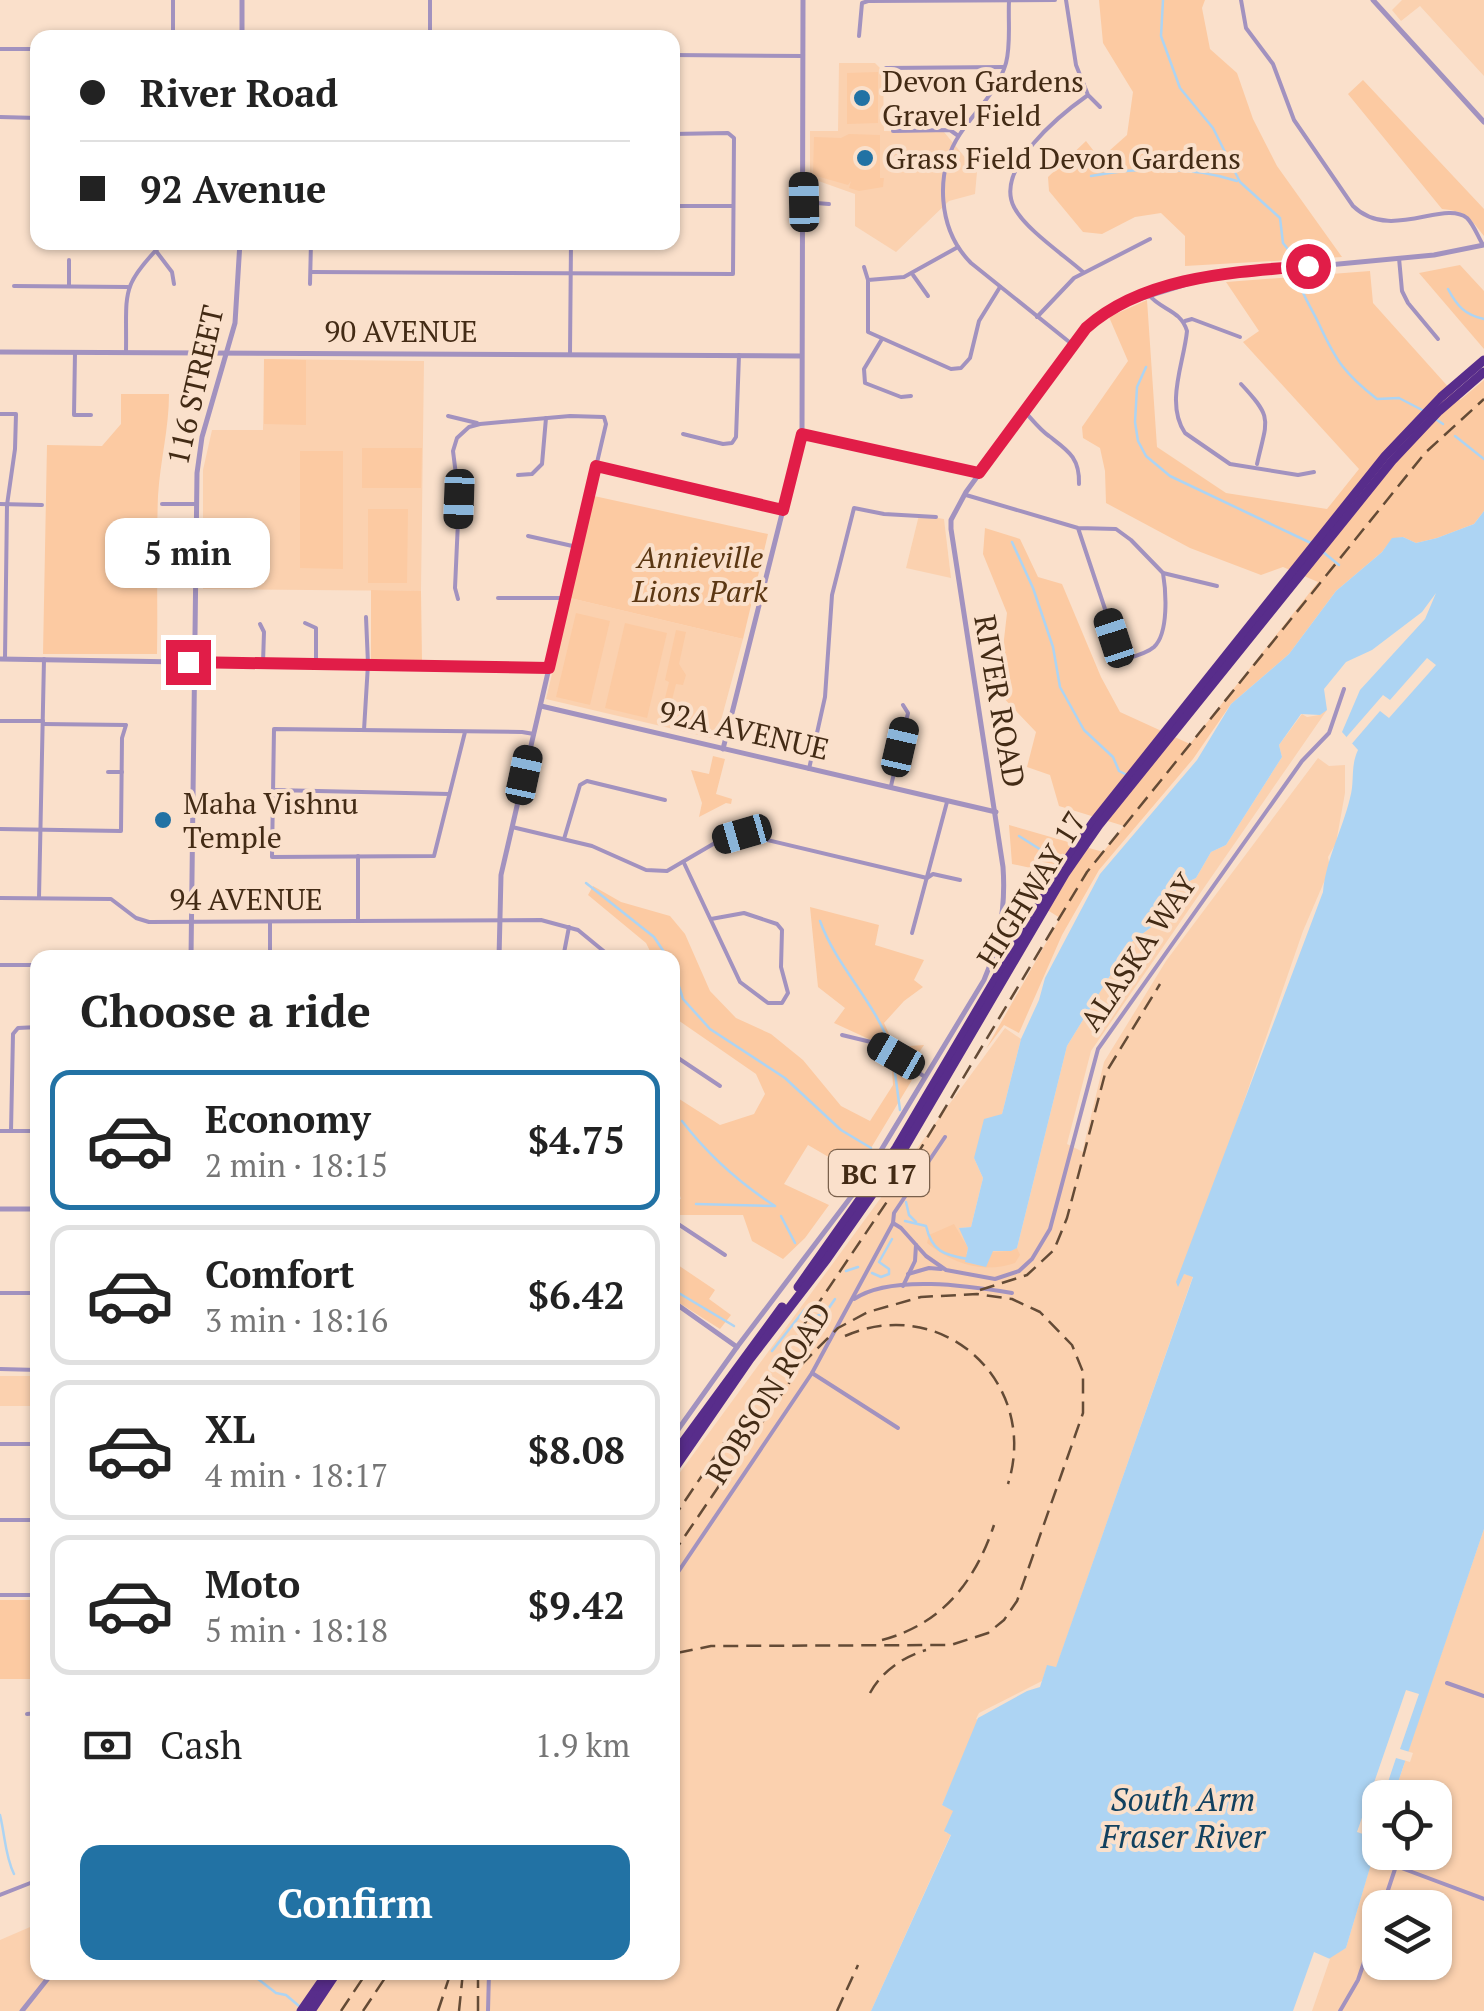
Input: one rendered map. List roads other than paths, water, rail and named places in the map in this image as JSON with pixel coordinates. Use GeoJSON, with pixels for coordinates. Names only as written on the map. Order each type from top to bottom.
{"type":"FeatureCollection","features":[{"type":"Feature","properties":{"kind":"highway","name":"HIGHWAY 17"},"geometry":{"type":"LineString","coordinates":[[680,1446],[877,1176],[1070,860],[1327,534],[1418,426],[1484,360]]}},
{"type":"Feature","properties":{"kind":"highway","name":"HIGHWAY 17"},"geometry":{"type":"LineString","coordinates":[[1444,400],[1484,372]]}},
{"type":"Feature","properties":{"kind":"highway","name":"HIGHWAY 17"},"geometry":{"type":"LineString","coordinates":[[680,1460],[892,1166],[1062,872]]}},
{"type":"Feature","properties":{"kind":"highway"},"geometry":{"type":"LineString","coordinates":[[301,2011],[322,1980]]}},
{"type":"Feature","properties":{"kind":"highway"},"geometry":{"type":"LineString","coordinates":[[311,2011],[332,1980]]}},
{"type":"Feature","properties":{"kind":"street"},"geometry":{"type":"LineString","coordinates":[[173,0],[173,30]]}},
{"type":"Feature","properties":{"kind":"street"},"geometry":{"type":"LineString","coordinates":[[242,0],[242,30]]}},
{"type":"Feature","properties":{"kind":"street"},"geometry":{"type":"LineString","coordinates":[[430,0],[430,30]]}},
{"type":"Feature","properties":{"kind":"street"},"geometry":{"type":"LineString","coordinates":[[724,749],[802,434],[802,0]]}},
{"type":"Feature","properties":{"kind":"street"},"geometry":{"type":"LineString","coordinates":[[858,36],[862,4],[868,1],[1055,0]]}},
{"type":"Feature","properties":{"kind":"street"},"geometry":{"type":"LineString","coordinates":[[1066,0],[1076,65],[1088,95],[1100,107]]}},
{"type":"Feature","properties":{"kind":"street"},"geometry":{"type":"LineString","coordinates":[[1241,0],[1246,28],[1273,64],[1294,120],[1353,206],[1381,221],[1457,213],[1469,220],[1484,245]]}},
{"type":"Feature","properties":{"kind":"street"},"geometry":{"type":"LineString","coordinates":[[1373,0],[1484,122]]}},
{"type":"Feature","properties":{"kind":"street"},"geometry":{"type":"LineString","coordinates":[[1009,1],[1004,67],[949,157],[943,200],[946,221],[958,247],[1000,287],[1073,345]]}},
{"type":"Feature","properties":{"kind":"street"},"geometry":{"type":"LineString","coordinates":[[0,49],[30,49]]}},
{"type":"Feature","properties":{"kind":"street"},"geometry":{"type":"LineString","coordinates":[[680,55],[803,56]]}},
{"type":"Feature","properties":{"kind":"street"},"geometry":{"type":"LineString","coordinates":[[886,68],[1004,67]]}},
{"type":"Feature","properties":{"kind":"street"},"geometry":{"type":"LineString","coordinates":[[1084,272],[1018,214],[1010,194],[1016,171],[1036,139],[1088,95]]}},
{"type":"Feature","properties":{"kind":"street"},"geometry":{"type":"LineString","coordinates":[[0,117],[30,118]]}},
{"type":"Feature","properties":{"kind":"street"},"geometry":{"type":"LineString","coordinates":[[893,130],[950,130],[959,136]]}},
{"type":"Feature","properties":{"kind":"street"},"geometry":{"type":"LineString","coordinates":[[311,272],[732,274],[732,136],[680,134]]}},
{"type":"Feature","properties":{"kind":"street"},"geometry":{"type":"LineString","coordinates":[[804,202],[829,204]]}},
{"type":"Feature","properties":{"kind":"street"},"geometry":{"type":"LineString","coordinates":[[680,206],[734,206]]}},
{"type":"Feature","properties":{"kind":"street"},"geometry":{"type":"LineString","coordinates":[[1037,317],[1053,296],[1084,272],[1150,239]]}},
{"type":"Feature","properties":{"kind":"street","name":"RIVER ROAD"},"geometry":{"type":"LineString","coordinates":[[680,1427],[852,1196],[984,980],[997,948],[1004,888],[996,812],[951,520],[979,473],[1073,345],[1100,316],[1116,306],[1212,276],[1399,258],[1484,245]]}},
{"type":"Feature","properties":{"kind":"street"},"geometry":{"type":"LineString","coordinates":[[868,280],[912,274],[958,247]]}},
{"type":"Feature","properties":{"kind":"street","name":"116 STREET"},"geometry":{"type":"LineString","coordinates":[[192,950],[196,504],[202,437],[228,352],[238,301],[240,250]]}},
{"type":"Feature","properties":{"kind":"street"},"geometry":{"type":"LineString","coordinates":[[310,284],[312,250]]}},
{"type":"Feature","properties":{"kind":"street"},"geometry":{"type":"LineString","coordinates":[[570,354],[571,250]]}},
{"type":"Feature","properties":{"kind":"street"},"geometry":{"type":"LineString","coordinates":[[126,352],[128,287],[137,270],[156,251],[172,272],[174,284]]}},
{"type":"Feature","properties":{"kind":"street"},"geometry":{"type":"LineString","coordinates":[[1399,258],[1402,290],[1408,303],[1438,339]]}},
{"type":"Feature","properties":{"kind":"street"},"geometry":{"type":"LineString","coordinates":[[69,260],[69,286]]}},
{"type":"Feature","properties":{"kind":"street"},"geometry":{"type":"LineString","coordinates":[[864,267],[868,280],[866,330],[951,369],[961,368],[970,358],[979,321],[1000,287]]}},
{"type":"Feature","properties":{"kind":"street"},"geometry":{"type":"LineString","coordinates":[[912,274],[928,296]]}},
{"type":"Feature","properties":{"kind":"street"},"geometry":{"type":"LineString","coordinates":[[14,286],[128,287]]}},
{"type":"Feature","properties":{"kind":"street"},"geometry":{"type":"LineString","coordinates":[[1148,294],[1156,304],[1173,310],[1184,321],[1186,341],[1175,399],[1185,433],[1230,464],[1298,475],[1314,472]]}},
{"type":"Feature","properties":{"kind":"street"},"geometry":{"type":"LineString","coordinates":[[1184,321],[1192,320],[1240,337]]}},
{"type":"Feature","properties":{"kind":"street"},"geometry":{"type":"LineString","coordinates":[[882,340],[864,369],[864,383],[901,397],[912,396]]}},
{"type":"Feature","properties":{"kind":"street","name":"90 AVENUE"},"geometry":{"type":"LineString","coordinates":[[0,352],[801,356]]}},
{"type":"Feature","properties":{"kind":"street"},"geometry":{"type":"LineString","coordinates":[[75,352],[74,414],[91,414]]}},
{"type":"Feature","properties":{"kind":"street"},"geometry":{"type":"LineString","coordinates":[[683,434],[723,444],[736,437],[739,356]]}},
{"type":"Feature","properties":{"kind":"street"},"geometry":{"type":"LineString","coordinates":[[1241,384],[1263,408],[1267,419],[1257,466]]}},
{"type":"Feature","properties":{"kind":"street"},"geometry":{"type":"LineString","coordinates":[[1024,411],[1070,451],[1080,474],[1079,484]]}},
{"type":"Feature","properties":{"kind":"street"},"geometry":{"type":"LineString","coordinates":[[0,414],[16,414],[16,449],[7,504],[3,659],[549,668]]}},
{"type":"Feature","properties":{"kind":"street"},"geometry":{"type":"LineString","coordinates":[[448,416],[480,424]]}},
{"type":"Feature","properties":{"kind":"street"},"geometry":{"type":"LineString","coordinates":[[458,599],[455,588],[459,499],[453,451],[457,438],[469,427],[480,424],[602,416],[607,420],[500,880],[499,950]]}},
{"type":"Feature","properties":{"kind":"street"},"geometry":{"type":"LineString","coordinates":[[518,476],[532,474],[542,464],[546,418]]}},
{"type":"Feature","properties":{"kind":"street"},"geometry":{"type":"LineString","coordinates":[[802,434],[979,473]]}},
{"type":"Feature","properties":{"kind":"street"},"geometry":{"type":"LineString","coordinates":[[596,466],[783,510]]}},
{"type":"Feature","properties":{"kind":"street"},"geometry":{"type":"LineString","coordinates":[[965,495],[1078,528],[1116,529],[1164,573],[1216,586]]}},
{"type":"Feature","properties":{"kind":"street"},"geometry":{"type":"LineString","coordinates":[[0,504],[42,504]]}},
{"type":"Feature","properties":{"kind":"street"},"geometry":{"type":"LineString","coordinates":[[162,504],[196,504]]}},
{"type":"Feature","properties":{"kind":"street"},"geometry":{"type":"LineString","coordinates":[[808,769],[825,697],[832,595],[854,508],[936,517]]}},
{"type":"Feature","properties":{"kind":"street"},"geometry":{"type":"LineString","coordinates":[[1078,528],[1122,660],[1152,650],[1158,643],[1166,598],[1164,573]]}},
{"type":"Feature","properties":{"kind":"street"},"geometry":{"type":"LineString","coordinates":[[528,536],[578,548]]}},
{"type":"Feature","properties":{"kind":"street"},"geometry":{"type":"LineString","coordinates":[[498,598],[565,598]]}},
{"type":"Feature","properties":{"kind":"street"},"geometry":{"type":"LineString","coordinates":[[364,730],[366,617]]}},
{"type":"Feature","properties":{"kind":"street"},"geometry":{"type":"LineString","coordinates":[[305,622],[316,628],[316,663]]}},
{"type":"Feature","properties":{"kind":"street"},"geometry":{"type":"LineString","coordinates":[[260,624],[264,632],[264,663]]}},
{"type":"Feature","properties":{"kind":"street"},"geometry":{"type":"LineString","coordinates":[[39,898],[44,660]]}},
{"type":"Feature","properties":{"kind":"street","name":"ALASKA WAY"},"geometry":{"type":"LineString","coordinates":[[946,1270],[984,1279],[1002,1278],[1026,1266],[1039,1250],[1050,1229],[1098,1050],[1302,761],[1329,733],[1344,689]]}},
{"type":"Feature","properties":{"kind":"street"},"geometry":{"type":"LineString","coordinates":[[890,787],[908,712],[903,704]]}},
{"type":"Feature","properties":{"kind":"street","name":"92A AVENUE"},"geometry":{"type":"LineString","coordinates":[[540,706],[996,812]]}},
{"type":"Feature","properties":{"kind":"street"},"geometry":{"type":"LineString","coordinates":[[0,721],[126,726],[122,738],[121,831],[0,829]]}},
{"type":"Feature","properties":{"kind":"street"},"geometry":{"type":"LineString","coordinates":[[465,732],[434,856],[272,857],[274,729],[364,730],[465,732],[534,734]]}},
{"type":"Feature","properties":{"kind":"street"},"geometry":{"type":"LineString","coordinates":[[108,772],[122,772]]}},
{"type":"Feature","properties":{"kind":"street"},"geometry":{"type":"LineString","coordinates":[[564,839],[580,785],[587,780],[665,800]]}},
{"type":"Feature","properties":{"kind":"street"},"geometry":{"type":"LineString","coordinates":[[274,790],[449,794]]}},
{"type":"Feature","properties":{"kind":"street"},"geometry":{"type":"LineString","coordinates":[[912,933],[948,801]]}},
{"type":"Feature","properties":{"kind":"street"},"geometry":{"type":"LineString","coordinates":[[512,828],[592,846],[646,870],[666,871],[720,840],[742,834],[927,878],[933,874],[960,880]]}},
{"type":"Feature","properties":{"kind":"street"},"geometry":{"type":"LineString","coordinates":[[358,856],[358,921]]}},
{"type":"Feature","properties":{"kind":"street"},"geometry":{"type":"LineString","coordinates":[[684,864],[740,982],[768,1003],[782,1003],[788,993],[781,967],[782,930],[778,924],[744,913],[711,918]]}},
{"type":"Feature","properties":{"kind":"street","name":"94 AVENUE"},"geometry":{"type":"LineString","coordinates":[[0,898],[108,899],[142,921],[541,920],[569,927]]}},
{"type":"Feature","properties":{"kind":"street"},"geometry":{"type":"LineString","coordinates":[[270,922],[270,950]]}},
{"type":"Feature","properties":{"kind":"street"},"geometry":{"type":"LineString","coordinates":[[565,950],[569,927],[588,936],[603,950]]}},
{"type":"Feature","properties":{"kind":"street"},"geometry":{"type":"LineString","coordinates":[[0,965],[30,965]]}},
{"type":"Feature","properties":{"kind":"street"},"geometry":{"type":"LineString","coordinates":[[11,1131],[15,1030],[30,1028]]}},
{"type":"Feature","properties":{"kind":"street"},"geometry":{"type":"LineString","coordinates":[[842,1035],[875,1044],[926,1078]]}},
{"type":"Feature","properties":{"kind":"street"},"geometry":{"type":"LineString","coordinates":[[680,1059],[720,1086]]}},
{"type":"Feature","properties":{"kind":"street"},"geometry":{"type":"LineString","coordinates":[[0,1131],[30,1131]]}},
{"type":"Feature","properties":{"kind":"street","name":"ROBSON ROAD"},"geometry":{"type":"LineString","coordinates":[[680,1569],[812,1373],[893,1224],[894,1214],[945,1137]]}},
{"type":"Feature","properties":{"kind":"street"},"geometry":{"type":"LineString","coordinates":[[0,1209],[30,1209]]}},
{"type":"Feature","properties":{"kind":"street"},"geometry":{"type":"LineString","coordinates":[[893,1224],[946,1270]]}},
{"type":"Feature","properties":{"kind":"street"},"geometry":{"type":"LineString","coordinates":[[680,1225],[724,1255]]}},
{"type":"Feature","properties":{"kind":"street"},"geometry":{"type":"LineString","coordinates":[[902,1286],[915,1261],[916,1245]]}},
{"type":"Feature","properties":{"kind":"street"},"geometry":{"type":"LineString","coordinates":[[908,1274],[929,1268],[946,1270]]}},
{"type":"Feature","properties":{"kind":"street"},"geometry":{"type":"LineString","coordinates":[[853,1300],[864,1293],[902,1286],[954,1285],[1012,1293]]}},
{"type":"Feature","properties":{"kind":"street"},"geometry":{"type":"LineString","coordinates":[[0,1294],[30,1293]]}},
{"type":"Feature","properties":{"kind":"street"},"geometry":{"type":"LineString","coordinates":[[680,1307],[737,1346]]}},
{"type":"Feature","properties":{"kind":"street"},"geometry":{"type":"LineString","coordinates":[[0,1369],[30,1370]]}},
{"type":"Feature","properties":{"kind":"street"},"geometry":{"type":"LineString","coordinates":[[812,1373],[898,1428]]}},
{"type":"Feature","properties":{"kind":"street"},"geometry":{"type":"LineString","coordinates":[[0,1444],[30,1444]]}},
{"type":"Feature","properties":{"kind":"street"},"geometry":{"type":"LineString","coordinates":[[0,1520],[30,1520]]}},
{"type":"Feature","properties":{"kind":"street"},"geometry":{"type":"LineString","coordinates":[[0,1595],[30,1595]]}},
{"type":"Feature","properties":{"kind":"street"},"geometry":{"type":"LineString","coordinates":[[1447,1684],[1484,1696]]}},
{"type":"Feature","properties":{"kind":"street"},"geometry":{"type":"LineString","coordinates":[[1388,1890],[1396,1866],[1484,1899]]}},
{"type":"Feature","properties":{"kind":"street"},"geometry":{"type":"LineString","coordinates":[[0,1895],[30,1883]]}},
{"type":"Feature","properties":{"kind":"street"},"geometry":{"type":"LineString","coordinates":[[1340,2011],[1362,1968]]}},
{"type":"Feature","properties":{"kind":"street"},"geometry":{"type":"LineString","coordinates":[[22,2011],[47,1980]]}},
{"type":"Feature","properties":{"kind":"street"},"geometry":{"type":"LineString","coordinates":[[488,2011],[489,1980]]}},
{"type":"Feature","properties":{"kind":"water","name":"South Arm Fraser River"},"geometry":{"type":"Polygon","coordinates":[[[1484,511],[1484,1529],[1399,1780],[1362,1780],[1362,1870],[1369,1870],[1346,1948],[1327,1960],[1308,2011],[871,2011],[951,1835],[944,1831],[953,1811],[942,1805],[978,1718],[1040,1687],[1047,1665],[1056,1667],[1193,1277],[1184,1274],[1178,1287],[1176,1282],[1323,892],[1350,798],[1358,750],[1342,732],[1360,690],[1425,619],[1436,593],[1422,612],[1372,650],[1346,662],[1324,689],[1327,710],[1320,715],[1301,714],[1279,745],[1282,757],[1226,845],[1211,852],[1196,878],[1177,887],[1165,917],[1130,943],[1067,1046],[1017,1248],[993,1251],[986,1267],[965,1262],[968,1248],[959,1228],[971,1227],[983,1178],[974,1158],[984,1119],[1002,1114],[1021,1039],[1045,978],[1100,874],[1197,760],[1231,704],[1289,654],[1336,591],[1382,552],[1392,538],[1403,537],[1416,543],[1474,524],[1484,511]]]}},
{"type":"Feature","properties":{"kind":"waterway"},"geometry":{"type":"LineString","coordinates":[[1163,0],[1161,36],[1180,88],[1213,128],[1240,182],[1280,218],[1283,243],[1295,258]]}},
{"type":"Feature","properties":{"kind":"waterway"},"geometry":{"type":"LineString","coordinates":[[1091,176],[1164,170],[1237,181]]}},
{"type":"Feature","properties":{"kind":"waterway"},"geometry":{"type":"LineString","coordinates":[[1296,273],[1331,348],[1349,374],[1377,399],[1399,398],[1424,411]]}},
{"type":"Feature","properties":{"kind":"waterway"},"geometry":{"type":"LineString","coordinates":[[1448,289],[1462,309],[1484,319]]}},
{"type":"Feature","properties":{"kind":"waterway"},"geometry":{"type":"LineString","coordinates":[[1146,367],[1137,387],[1135,422],[1146,456],[1170,476],[1313,544]]}},
{"type":"Feature","properties":{"kind":"waterway"},"geometry":{"type":"LineString","coordinates":[[1434,418],[1443,424]]}},
{"type":"Feature","properties":{"kind":"waterway"},"geometry":{"type":"LineString","coordinates":[[1455,436],[1484,459]]}},
{"type":"Feature","properties":{"kind":"waterway"},"geometry":{"type":"LineString","coordinates":[[1012,542],[1053,647],[1060,687],[1084,730],[1113,757],[1119,771],[1129,776]]}},
{"type":"Feature","properties":{"kind":"waterway"},"geometry":{"type":"LineString","coordinates":[[1323,552],[1339,565]]}},
{"type":"Feature","properties":{"kind":"waterway"},"geometry":{"type":"LineString","coordinates":[[1019,836],[1060,862]]}},
{"type":"Feature","properties":{"kind":"waterway"},"geometry":{"type":"LineString","coordinates":[[586,883],[654,937],[663,950]]}},
{"type":"Feature","properties":{"kind":"waterway"},"geometry":{"type":"LineString","coordinates":[[820,921],[892,1051]]}},
{"type":"Feature","properties":{"kind":"waterway"},"geometry":{"type":"LineString","coordinates":[[680,990],[683,999],[710,1029],[785,1078],[841,1130],[871,1148]]}},
{"type":"Feature","properties":{"kind":"waterway"},"geometry":{"type":"LineString","coordinates":[[893,1058],[900,1110]]}},
{"type":"Feature","properties":{"kind":"waterway"},"geometry":{"type":"LineString","coordinates":[[682,1121],[725,1168],[775,1206]]}},
{"type":"Feature","properties":{"kind":"waterway"},"geometry":{"type":"LineString","coordinates":[[906,1202],[909,1215],[916,1222]]}},
{"type":"Feature","properties":{"kind":"waterway"},"geometry":{"type":"LineString","coordinates":[[696,1204],[774,1206]]}},
{"type":"Feature","properties":{"kind":"waterway"},"geometry":{"type":"LineString","coordinates":[[781,1216],[795,1243]]}},
{"type":"Feature","properties":{"kind":"waterway"},"geometry":{"type":"LineString","coordinates":[[905,1221],[926,1226],[940,1250],[968,1259]]}},
{"type":"Feature","properties":{"kind":"waterway"},"geometry":{"type":"LineString","coordinates":[[872,1273],[881,1277],[889,1274],[889,1269],[879,1262],[892,1239]]}},
{"type":"Feature","properties":{"kind":"waterway"},"geometry":{"type":"LineString","coordinates":[[846,1271],[858,1267]]}},
{"type":"Feature","properties":{"kind":"waterway"},"geometry":{"type":"LineString","coordinates":[[680,1294],[734,1326]]}},
{"type":"Feature","properties":{"kind":"waterway"},"geometry":{"type":"LineString","coordinates":[[817,1316],[826,1312],[835,1299]]}},
{"type":"Feature","properties":{"kind":"waterway"},"geometry":{"type":"LineString","coordinates":[[772,1351],[805,1309]]}},
{"type":"Feature","properties":{"kind":"waterway"},"geometry":{"type":"LineString","coordinates":[[0,1815],[14,1874]]}},
{"type":"Feature","properties":{"kind":"waterway"},"geometry":{"type":"LineString","coordinates":[[259,1980],[299,2006]]}},
{"type":"Feature","properties":{"kind":"railway"},"geometry":{"type":"LineString","coordinates":[[680,1508],[903,1178],[1087,872],[1425,453],[1484,399]]}},
{"type":"Feature","properties":{"kind":"railway"},"geometry":{"type":"LineString","coordinates":[[980,1290],[1027,1275],[1054,1250],[1067,1218],[1105,1074],[1160,984]]}},
{"type":"Feature","properties":{"kind":"railway"},"geometry":{"type":"LineString","coordinates":[[680,1543],[802,1364],[838,1328],[868,1312],[921,1297],[977,1294],[1012,1299],[1040,1312],[1072,1345],[1083,1372],[1083,1413],[1017,1601],[1004,1620],[988,1633],[951,1645],[711,1646],[680,1652]]}},
{"type":"Feature","properties":{"kind":"railway"},"geometry":{"type":"LineString","coordinates":[[845,1336],[881,1326],[916,1327],[948,1337],[975,1356],[996,1381],[1010,1412],[1014,1447],[1008,1484]]}},
{"type":"Feature","properties":{"kind":"railway"},"geometry":{"type":"LineString","coordinates":[[882,1640],[922,1623],[953,1598],[977,1565],[994,1525]]}},
{"type":"Feature","properties":{"kind":"railway"},"geometry":{"type":"LineString","coordinates":[[870,1693],[894,1666],[926,1650]]}},
{"type":"Feature","properties":{"kind":"railway"},"geometry":{"type":"LineString","coordinates":[[837,2011],[858,1965]]}},
{"type":"Feature","properties":{"kind":"railway"},"geometry":{"type":"LineString","coordinates":[[341,2011],[362,1980]]}},
{"type":"Feature","properties":{"kind":"railway"},"geometry":{"type":"LineString","coordinates":[[363,2011],[384,1980]]}},
{"type":"Feature","properties":{"kind":"railway"},"geometry":{"type":"LineString","coordinates":[[438,2011],[448,1980]]}},
{"type":"Feature","properties":{"kind":"railway"},"geometry":{"type":"LineString","coordinates":[[459,2011],[462,1980]]}},
{"type":"Feature","properties":{"kind":"railway"},"geometry":{"type":"LineString","coordinates":[[478,1980],[478,2011]]}},
{"type":"Feature","properties":{"kind":"place","name":"Devon Gardens Gravel Field"},"geometry":{"type":"Point","coordinates":[862,98]}},
{"type":"Feature","properties":{"kind":"place","name":"Grass Field Devon Gardens"},"geometry":{"type":"Point","coordinates":[865,158]}},
{"type":"Feature","properties":{"kind":"place","name":"Maha Vishnu Temple"},"geometry":{"type":"Point","coordinates":[163,820]}},
{"type":"Feature","properties":{"kind":"park label","name":"Annieville Lions Park"},"geometry":{"type":"Point","coordinates":[700,574]}}]}
